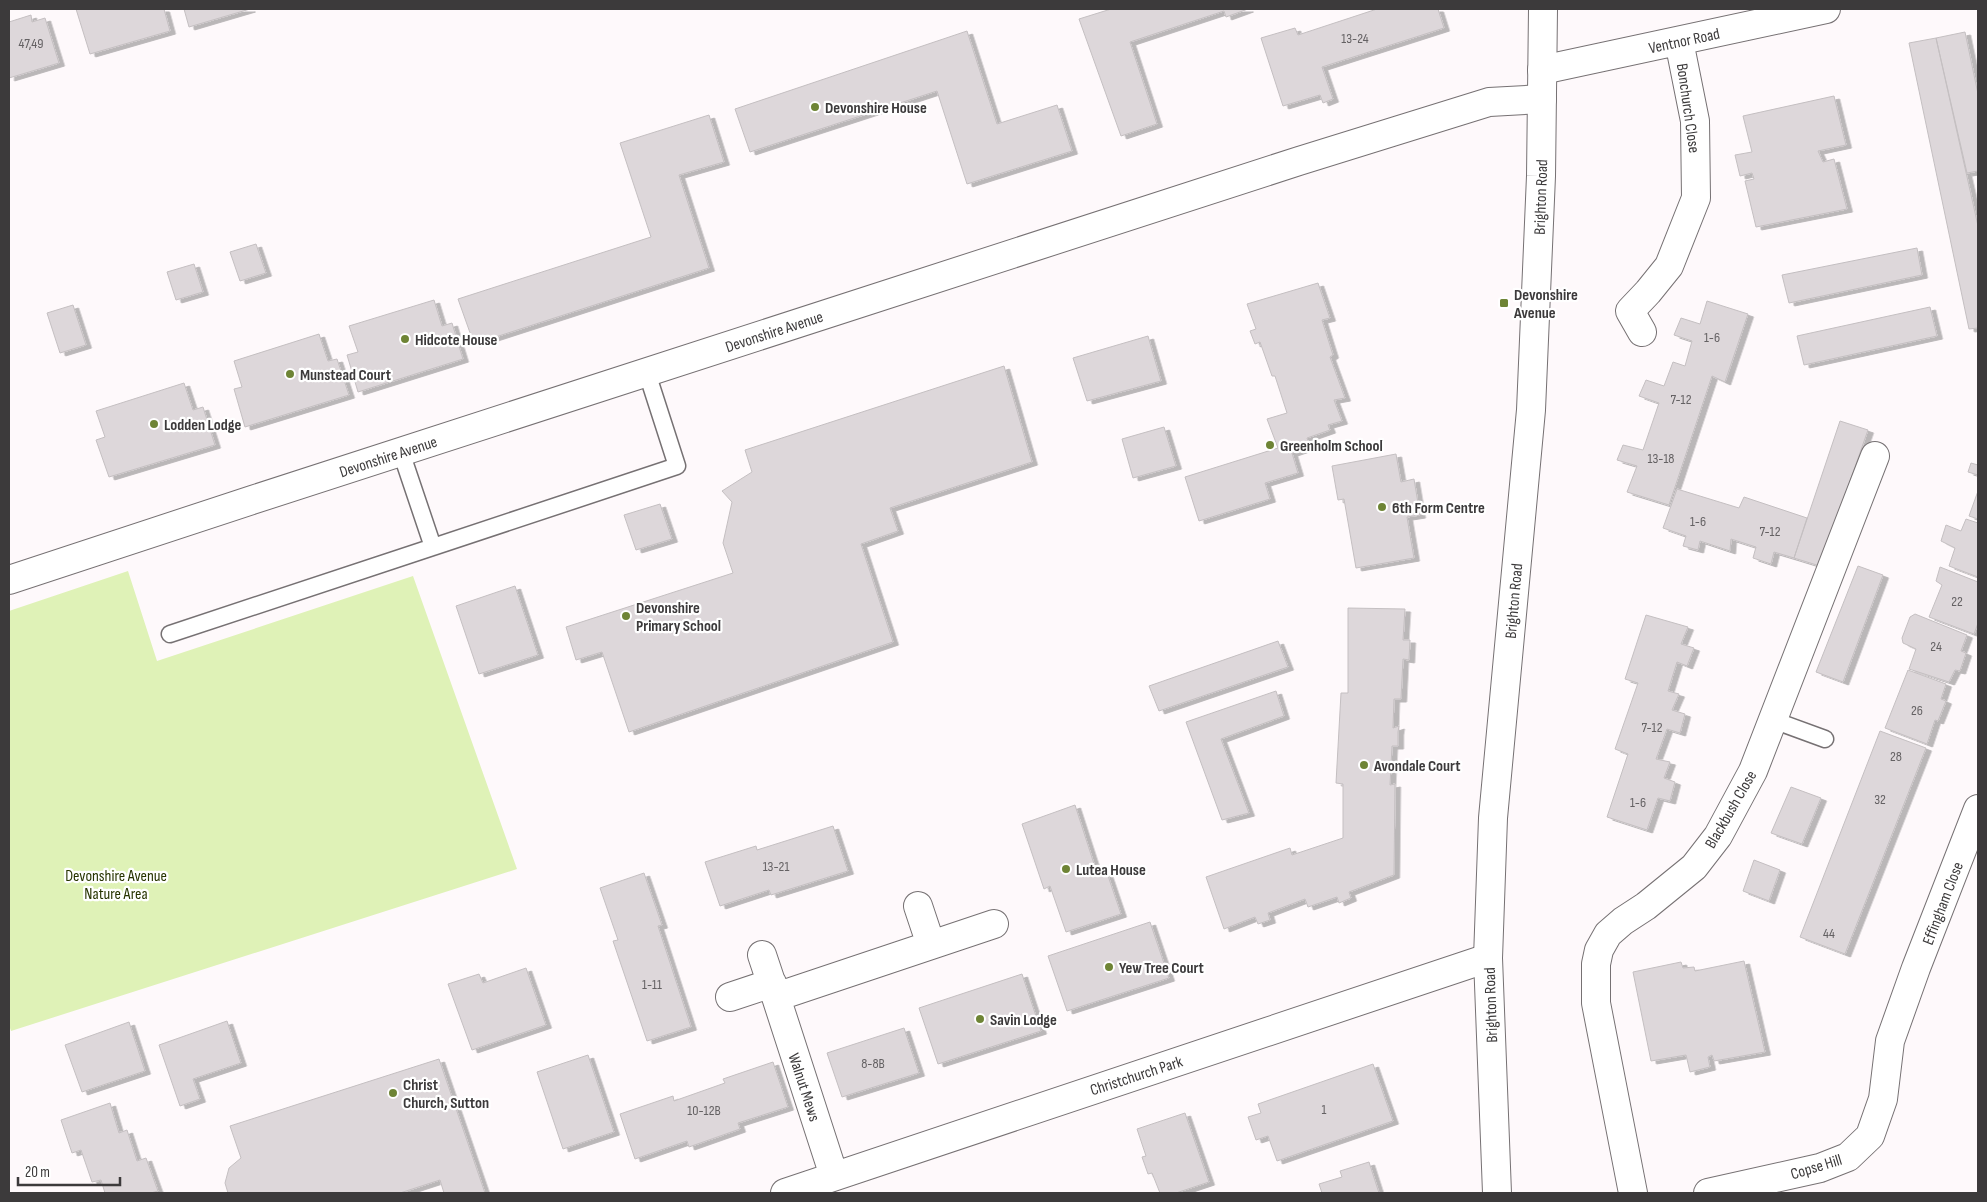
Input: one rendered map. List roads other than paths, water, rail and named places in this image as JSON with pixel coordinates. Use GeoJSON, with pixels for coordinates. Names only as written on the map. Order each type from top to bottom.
{"type":"FeatureCollection","features":[{"type":"Feature","properties":{"kind":"street","name":"Brighton Road"},"geometry":{"type":"LineString","coordinates":[[1496,1193],[1488,958],[1493,818],[1530,410],[1542,176],[1543,9]]}},
{"type":"Feature","properties":{"kind":"street","name":"Ventnor Road"},"geometry":{"type":"LineString","coordinates":[[1542,70],[1826,9]]}},
{"type":"Feature","properties":{"kind":"street","name":"Bonchurch Close"},"geometry":{"type":"LineString","coordinates":[[1642,332],[1630,311],[1669,266],[1696,198],[1695,121],[1679,41]]}},
{"type":"Feature","properties":{"kind":"street","name":"Devonshire Avenue"},"geometry":{"type":"LineString","coordinates":[[9,580],[1229,184],[1489,102],[1542,99]]}},
{"type":"Feature","properties":{"kind":"street","name":"Blackbush Close"},"geometry":{"type":"LineString","coordinates":[[1633,1193],[1596,1002],[1596,964],[1599,950],[1608,934],[1618,925],[1646,906],[1694,867],[1718,836],[1753,771],[1875,456]]}},
{"type":"Feature","properties":{"kind":"street","name":"Effingham Close"},"geometry":{"type":"LineString","coordinates":[[1916,968],[1978,809]]}},
{"type":"Feature","properties":{"kind":"street"},"geometry":{"type":"LineString","coordinates":[[918,906],[931,945]]}},
{"type":"Feature","properties":{"kind":"street"},"geometry":{"type":"LineString","coordinates":[[730,996],[774,990],[931,945],[994,924]]}},
{"type":"Feature","properties":{"kind":"street","name":"Walnut Mews"},"geometry":{"type":"LineString","coordinates":[[762,955],[834,1176]]}},
{"type":"Feature","properties":{"kind":"street","name":"Christchurch Park"},"geometry":{"type":"LineString","coordinates":[[785,1193],[1488,958]]}},
{"type":"Feature","properties":{"kind":"street","name":"Copse Hill"},"geometry":{"type":"LineString","coordinates":[[1708,1193],[1820,1168],[1848,1157],[1870,1136],[1883,1099],[1890,1041],[1914,1004],[1916,968]]}},
{"type":"Feature","properties":{"kind":"lane"},"geometry":{"type":"LineString","coordinates":[[170,634],[677,466],[648,373]]}},
{"type":"Feature","properties":{"kind":"lane"},"geometry":{"type":"LineString","coordinates":[[401,452],[433,547]]}},
{"type":"Feature","properties":{"kind":"lane"},"geometry":{"type":"LineString","coordinates":[[1773,720],[1825,739]]}},
{"type":"Feature","properties":{"kind":"place","name":"Devonshire House"},"geometry":{"type":"Point","coordinates":[815,107]}},
{"type":"Feature","properties":{"kind":"place","name":"Devonshire Avenue"},"geometry":{"type":"Point","coordinates":[1504,303]}},
{"type":"Feature","properties":{"kind":"place","name":"Hidcote House"},"geometry":{"type":"Point","coordinates":[405,339]}},
{"type":"Feature","properties":{"kind":"place","name":"Munstead Court"},"geometry":{"type":"Point","coordinates":[290,374]}},
{"type":"Feature","properties":{"kind":"place","name":"Lodden Lodge"},"geometry":{"type":"Point","coordinates":[154,424]}},
{"type":"Feature","properties":{"kind":"place","name":"Greenholm School"},"geometry":{"type":"Point","coordinates":[1270,445]}},
{"type":"Feature","properties":{"kind":"place","name":"6th Form Centre"},"geometry":{"type":"Point","coordinates":[1382,507]}},
{"type":"Feature","properties":{"kind":"place","name":"Devonshire Primary School"},"geometry":{"type":"Point","coordinates":[626,616]}},
{"type":"Feature","properties":{"kind":"place","name":"Avondale Court"},"geometry":{"type":"Point","coordinates":[1364,765]}},
{"type":"Feature","properties":{"kind":"place","name":"Lutea House"},"geometry":{"type":"Point","coordinates":[1066,869]}},
{"type":"Feature","properties":{"kind":"place","name":"Yew Tree Court"},"geometry":{"type":"Point","coordinates":[1109,967]}},
{"type":"Feature","properties":{"kind":"place","name":"Savin Lodge"},"geometry":{"type":"Point","coordinates":[980,1019]}},
{"type":"Feature","properties":{"kind":"place","name":"Christ Church, Sutton"},"geometry":{"type":"Point","coordinates":[393,1093]}},
{"type":"Feature","properties":{"kind":"park label","name":"Devonshire Avenue Nature Area"},"geometry":{"type":"Point","coordinates":[116,884]}}]}
